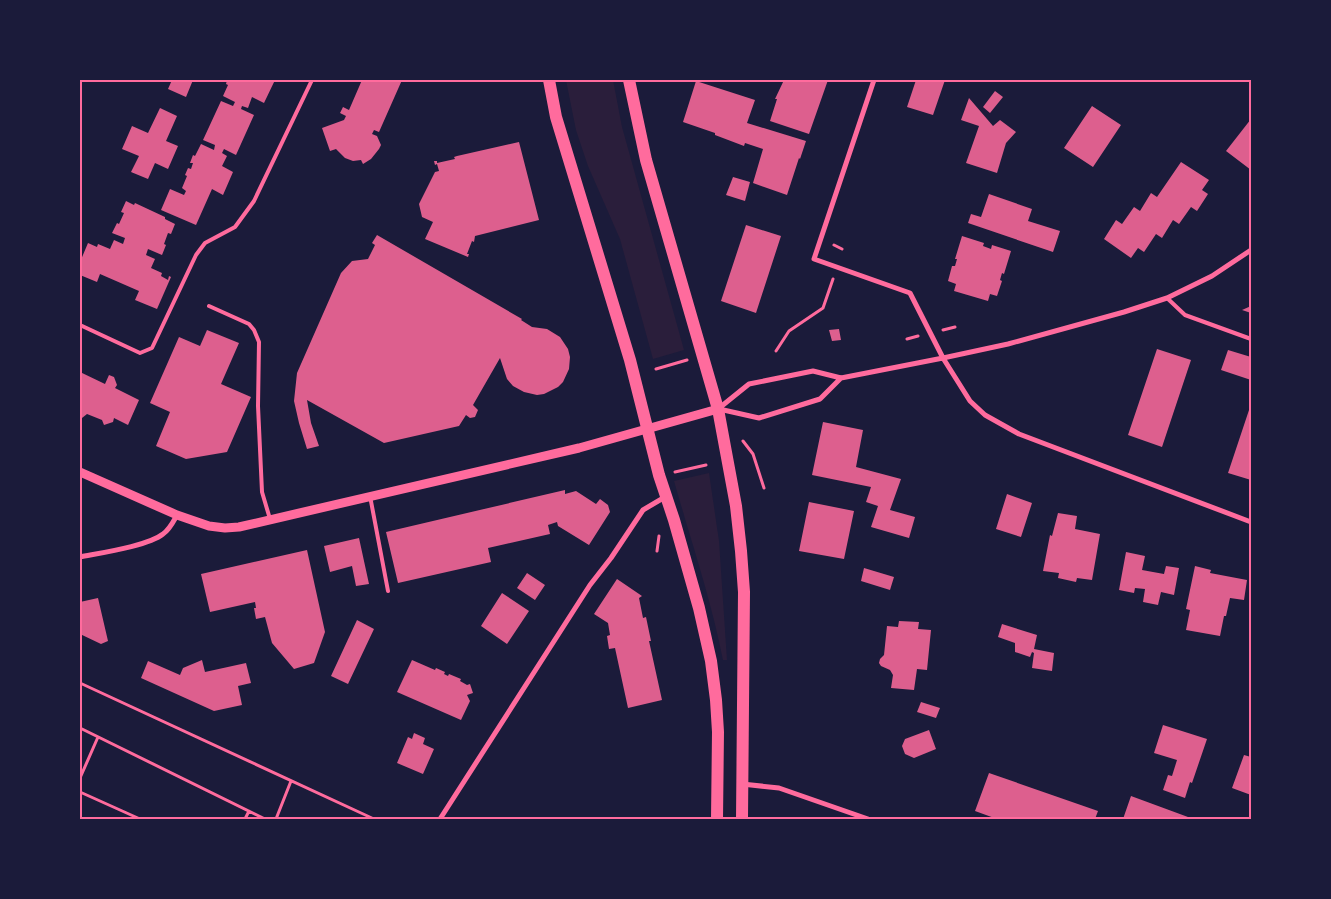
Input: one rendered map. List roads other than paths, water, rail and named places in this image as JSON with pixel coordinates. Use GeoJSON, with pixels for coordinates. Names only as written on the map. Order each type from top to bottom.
{"type":"FeatureCollection","features":[{"type":"Feature","properties":{"kind":"main road"},"geometry":{"type":"LineString","coordinates":[[549,80],[556,117],[624,341],[659,475],[699,608],[711,661],[718,732],[717,819]]}},
{"type":"Feature","properties":{"kind":"main road"},"geometry":{"type":"LineString","coordinates":[[629,80],[646,160],[718,409],[736,506],[744,592],[742,819]]}},
{"type":"Feature","properties":{"kind":"street"},"geometry":{"type":"LineString","coordinates":[[874,80],[814,259],[910,293],[943,358],[970,402],[985,415],[1019,434],[1251,522]]}},
{"type":"Feature","properties":{"kind":"street"},"geometry":{"type":"LineString","coordinates":[[80,472],[177,515],[209,526],[239,527],[579,448],[718,409],[749,384],[813,371],[841,378],[1008,344],[1167,298],[1212,276],[1251,250]]}},
{"type":"Feature","properties":{"kind":"street"},"geometry":{"type":"LineString","coordinates":[[718,409],[759,418],[820,400],[841,378]]}},
{"type":"Feature","properties":{"kind":"street"},"geometry":{"type":"LineString","coordinates":[[440,819],[590,585],[611,558],[630,527],[643,510],[666,497]]}},
{"type":"Feature","properties":{"kind":"street"},"geometry":{"type":"LineString","coordinates":[[80,557],[148,542],[163,535],[171,527],[177,515]]}},
{"type":"Feature","properties":{"kind":"street"},"geometry":{"type":"LineString","coordinates":[[742,784],[779,788],[868,819]]}},
{"type":"Feature","properties":{"kind":"lane"},"geometry":{"type":"LineString","coordinates":[[80,325],[140,353],[152,348],[196,255],[205,244],[235,227],[254,201],[312,80]]}},
{"type":"Feature","properties":{"kind":"lane"},"geometry":{"type":"LineString","coordinates":[[1167,298],[1185,315],[1251,339]]}},
{"type":"Feature","properties":{"kind":"lane"},"geometry":{"type":"LineString","coordinates":[[209,306],[249,324],[259,342],[258,406],[262,492],[270,519]]}},
{"type":"Feature","properties":{"kind":"lane"},"geometry":{"type":"LineString","coordinates":[[370,496],[388,591]]}}]}
